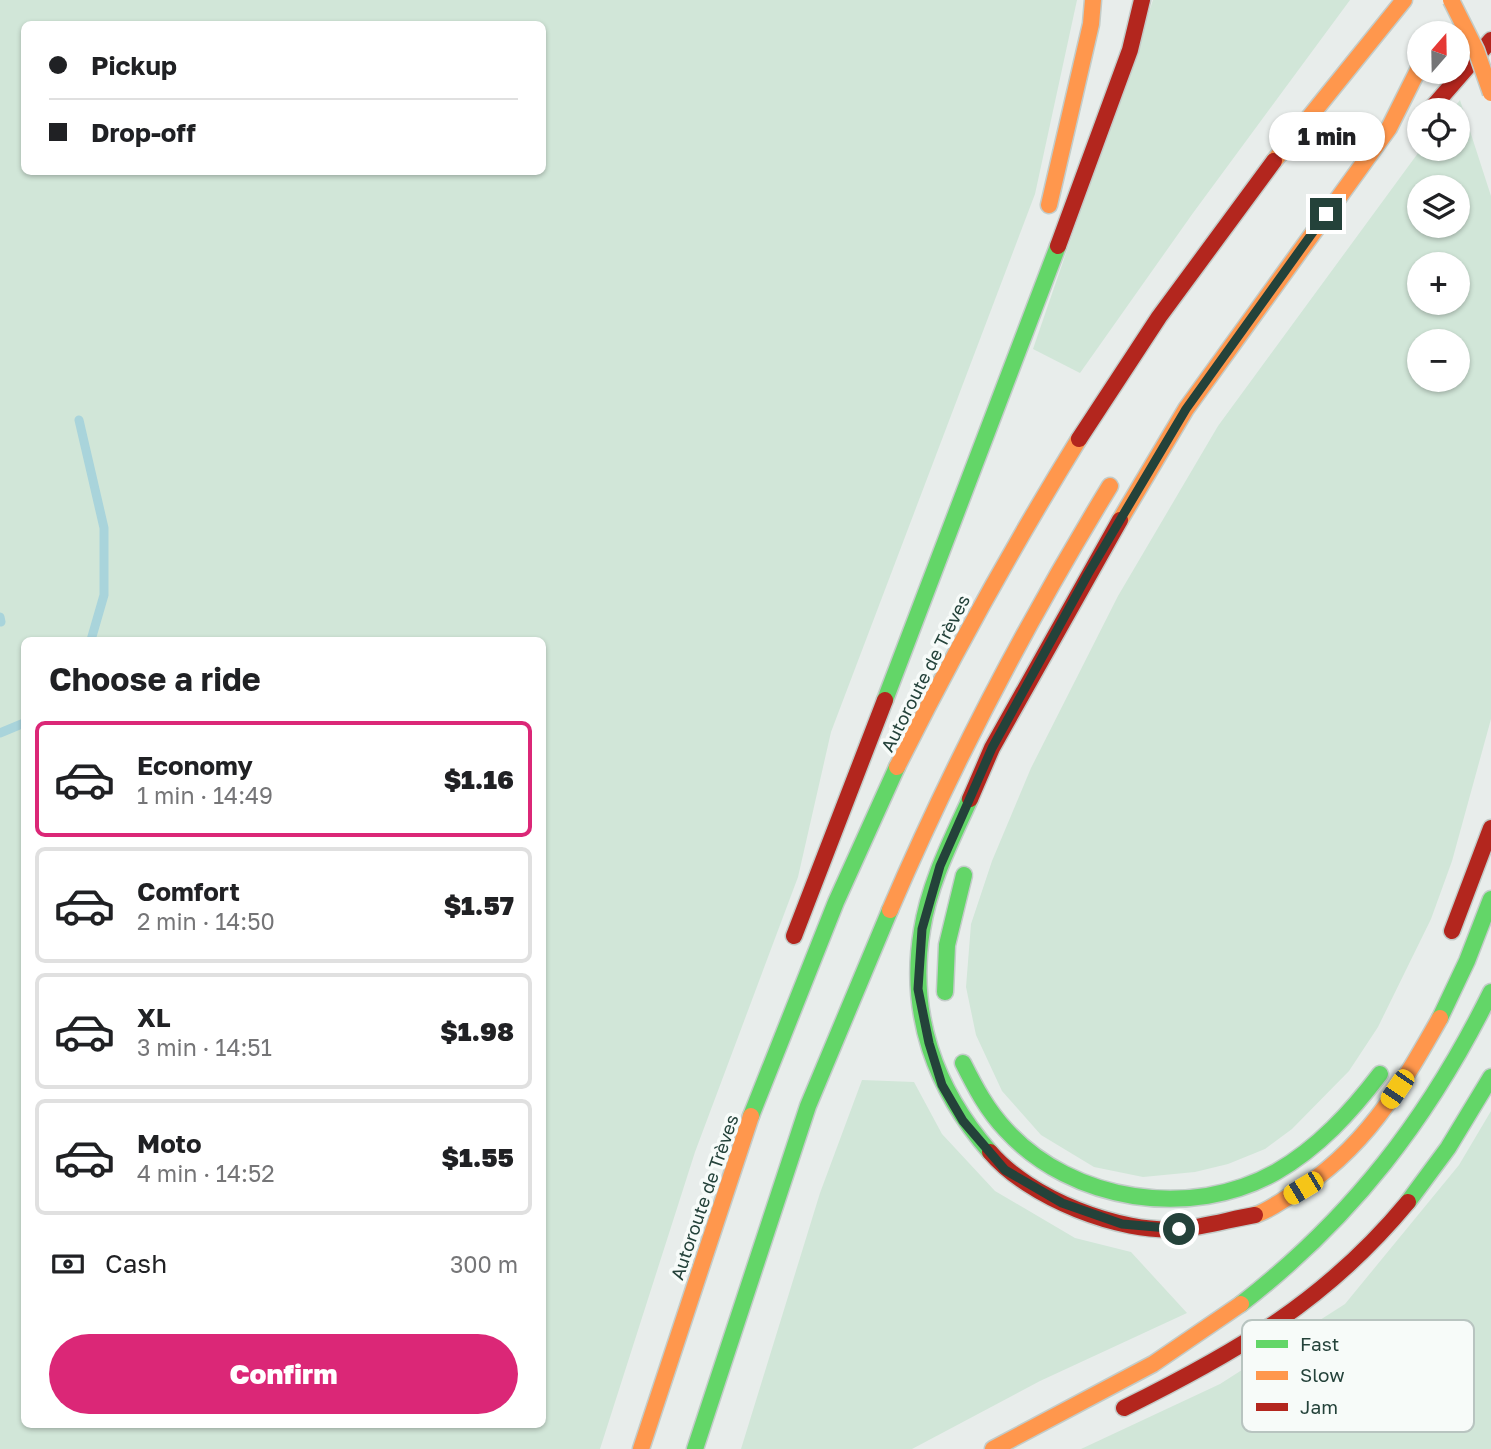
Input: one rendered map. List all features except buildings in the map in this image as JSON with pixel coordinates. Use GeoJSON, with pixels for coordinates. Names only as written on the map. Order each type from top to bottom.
{"type":"FeatureCollection","features":[{"type":"Feature","properties":{"kind":"highway"},"geometry":{"type":"LineString","coordinates":[[1045,220],[1057,181],[1091,24],[1093,0]]}},
{"type":"Feature","properties":{"kind":"highway"},"geometry":{"type":"LineString","coordinates":[[787,956],[999,406],[1130,50],[1142,0]]}},
{"type":"Feature","properties":{"kind":"highway","name":"Autoroute de Trèves"},"geometry":{"type":"LineString","coordinates":[[641,1449],[737,1156],[837,900],[933,695],[1022,530],[1120,375],[1227,221],[1324,94],[1404,0]]}},
{"type":"Feature","properties":{"kind":"highway"},"geometry":{"type":"LineString","coordinates":[[1451,0],[1476,50],[1491,93]]}},
{"type":"Feature","properties":{"kind":"highway"},"geometry":{"type":"LineString","coordinates":[[1454,21],[1473,0]]}},
{"type":"Feature","properties":{"kind":"highway"},"geometry":{"type":"LineString","coordinates":[[1440,98],[1491,40]]}},
{"type":"Feature","properties":{"kind":"highway"},"geometry":{"type":"LineString","coordinates":[[1383,100],[1407,73]]}},
{"type":"Feature","properties":{"kind":"highway"},"geometry":{"type":"LineString","coordinates":[[1411,84],[1389,128],[1186,409],[1088,574],[992,748],[940,866],[922,929],[918,989],[929,1043],[942,1085],[963,1121],[1005,1170],[1062,1203],[1122,1224],[1179,1229],[1259,1214],[1325,1174],[1366,1135],[1413,1066],[1435,1025],[1467,961],[1491,899]]}},
{"type":"Feature","properties":{"kind":"highway"},"geometry":{"type":"LineString","coordinates":[[999,406],[999,362],[1016,310]]}},
{"type":"Feature","properties":{"kind":"highway"},"geometry":{"type":"LineString","coordinates":[[695,1449],[808,1106],[892,906],[979,715],[1067,556],[1122,467]]}},
{"type":"Feature","properties":{"kind":"highway"},"geometry":{"type":"LineString","coordinates":[[1096,597],[1110,573]]}},
{"type":"Feature","properties":{"kind":"highway"},"geometry":{"type":"LineString","coordinates":[[1446,947],[1491,828]]}},
{"type":"Feature","properties":{"kind":"highway"},"geometry":{"type":"LineString","coordinates":[[949,1012],[944,985],[947,945],[967,864]]}},
{"type":"Feature","properties":{"kind":"highway"},"geometry":{"type":"LineString","coordinates":[[993,1449],[1036,1422],[1153,1364],[1256,1293],[1304,1250],[1372,1180],[1412,1130],[1446,1078],[1491,992]]}},
{"type":"Feature","properties":{"kind":"highway"},"geometry":{"type":"LineString","coordinates":[[958,1051],[967,1075],[985,1105],[1026,1150],[1087,1186],[1143,1198],[1195,1198],[1231,1191],[1264,1177],[1303,1154],[1348,1115],[1393,1055]]}},
{"type":"Feature","properties":{"kind":"highway"},"geometry":{"type":"LineString","coordinates":[[1283,1320],[1329,1284],[1398,1213],[1446,1157],[1491,1077]]}},
{"type":"Feature","properties":{"kind":"highway"},"geometry":{"type":"LineString","coordinates":[[1111,1414],[1242,1347]]}},
{"type":"Feature","properties":{"kind":"green space"},"geometry":{"type":"Polygon","coordinates":[[[0,0],[1077,0],[1035,194],[831,732],[798,877],[695,1152],[600,1449],[0,1449],[0,0]]]}},
{"type":"Feature","properties":{"kind":"green space"},"geometry":{"type":"Polygon","coordinates":[[[1153,0],[1350,0],[1193,213],[1080,373],[1033,349],[1153,0]]]}},
{"type":"Feature","properties":{"kind":"green space"},"geometry":{"type":"Polygon","coordinates":[[[1470,131],[1491,196],[1491,719],[1452,861],[1431,919],[1378,1027],[1349,1071],[1292,1129],[1265,1149],[1228,1164],[1195,1172],[1143,1177],[1094,1167],[1041,1135],[1002,1091],[976,1035],[966,987],[971,924],[992,861],[1031,768],[1118,596],[1218,426],[1412,161],[1470,161],[1470,131]]]}},
{"type":"Feature","properties":{"kind":"green space"},"geometry":{"type":"Polygon","coordinates":[[[862,1080],[914,1082],[942,1134],[995,1191],[1075,1238],[1131,1252],[1187,1313],[1040,1381],[912,1449],[741,1449],[820,1193],[862,1080]]]}},
{"type":"Feature","properties":{"kind":"green space"},"geometry":{"type":"Polygon","coordinates":[[[1491,1111],[1491,1449],[1081,1449],[1220,1384],[1242,1370],[1242,1432],[1474,1432],[1474,1320],[1320,1320],[1345,1304],[1459,1165],[1491,1111]]]}},
{"type":"Feature","properties":{"kind":"waterway"},"geometry":{"type":"LineString","coordinates":[[79,420],[104,528],[104,595],[92,637]]}},
{"type":"Feature","properties":{"kind":"waterway"},"geometry":{"type":"LineString","coordinates":[[0,617],[1,622]]}},
{"type":"Feature","properties":{"kind":"waterway"},"geometry":{"type":"LineString","coordinates":[[0,733],[21,724]]}},
{"type":"Feature","properties":{"kind":"traffic: fast"},"geometry":{"type":"LineString","coordinates":[[885,700],[1058,246]]}},
{"type":"Feature","properties":{"kind":"traffic: fast"},"geometry":{"type":"LineString","coordinates":[[751,1116],[836,902],[897,767]]}},
{"type":"Feature","properties":{"kind":"traffic: fast"},"geometry":{"type":"LineString","coordinates":[[970,799],[942,863],[925,913],[919,961],[919,991],[930,1049],[941,1076],[954,1103],[990,1152]]}},
{"type":"Feature","properties":{"kind":"traffic: fast"},"geometry":{"type":"LineString","coordinates":[[945,992],[947,945],[964,875]]}},
{"type":"Feature","properties":{"kind":"traffic: fast"},"geometry":{"type":"LineString","coordinates":[[1440,1018],[1467,961],[1491,899]]}},
{"type":"Feature","properties":{"kind":"traffic: fast"},"geometry":{"type":"LineString","coordinates":[[695,1449],[808,1106],[890,910]]}},
{"type":"Feature","properties":{"kind":"traffic: fast"},"geometry":{"type":"LineString","coordinates":[[1241,1304],[1318,1237],[1353,1201],[1384,1163],[1441,1082],[1491,992]]}},
{"type":"Feature","properties":{"kind":"traffic: fast"},"geometry":{"type":"LineString","coordinates":[[963,1063],[993,1114],[1006,1130],[1033,1154],[1064,1174],[1098,1188],[1134,1196],[1171,1199],[1207,1196],[1243,1187],[1276,1172],[1306,1152],[1333,1128],[1380,1074]]}},
{"type":"Feature","properties":{"kind":"traffic: fast"},"geometry":{"type":"LineString","coordinates":[[1408,1202],[1448,1148],[1491,1077]]}},
{"type":"Feature","properties":{"kind":"traffic: slow"},"geometry":{"type":"LineString","coordinates":[[1049,205],[1091,24],[1093,0]]}},
{"type":"Feature","properties":{"kind":"traffic: slow"},"geometry":{"type":"LineString","coordinates":[[1274,161],[1404,0]]}},
{"type":"Feature","properties":{"kind":"traffic: slow"},"geometry":{"type":"LineString","coordinates":[[1451,0],[1476,50],[1491,93]]}},
{"type":"Feature","properties":{"kind":"traffic: slow"},"geometry":{"type":"LineString","coordinates":[[1120,520],[1186,409],[1389,128],[1411,84]]}},
{"type":"Feature","properties":{"kind":"traffic: slow"},"geometry":{"type":"LineString","coordinates":[[897,767],[984,601],[1079,439]]}},
{"type":"Feature","properties":{"kind":"traffic: slow"},"geometry":{"type":"LineString","coordinates":[[890,910],[965,747],[1049,589],[1110,486]]}},
{"type":"Feature","properties":{"kind":"traffic: slow"},"geometry":{"type":"LineString","coordinates":[[1255,1215],[1274,1206],[1318,1177],[1360,1138],[1395,1093],[1440,1018]]}},
{"type":"Feature","properties":{"kind":"traffic: slow"},"geometry":{"type":"LineString","coordinates":[[641,1449],[751,1116]]}},
{"type":"Feature","properties":{"kind":"traffic: slow"},"geometry":{"type":"LineString","coordinates":[[993,1449],[1153,1364],[1241,1304]]}},
{"type":"Feature","properties":{"kind":"traffic: jam"},"geometry":{"type":"LineString","coordinates":[[1058,246],[1130,50],[1142,0]]}},
{"type":"Feature","properties":{"kind":"traffic: jam"},"geometry":{"type":"LineString","coordinates":[[1440,98],[1491,40]]}},
{"type":"Feature","properties":{"kind":"traffic: jam"},"geometry":{"type":"LineString","coordinates":[[1079,439],[1159,317],[1274,161]]}},
{"type":"Feature","properties":{"kind":"traffic: jam"},"geometry":{"type":"LineString","coordinates":[[970,799],[992,748],[1120,520]]}},
{"type":"Feature","properties":{"kind":"traffic: jam"},"geometry":{"type":"LineString","coordinates":[[794,936],[885,700]]}},
{"type":"Feature","properties":{"kind":"traffic: jam"},"geometry":{"type":"LineString","coordinates":[[1452,931],[1491,828]]}},
{"type":"Feature","properties":{"kind":"traffic: jam"},"geometry":{"type":"LineString","coordinates":[[990,1152],[1007,1169],[1051,1198],[1077,1210],[1130,1226],[1180,1229],[1255,1215]]}},
{"type":"Feature","properties":{"kind":"traffic: jam"},"geometry":{"type":"LineString","coordinates":[[1279,1320],[1345,1268],[1408,1202]]}},
{"type":"Feature","properties":{"kind":"traffic: jam"},"geometry":{"type":"LineString","coordinates":[[1124,1408],[1242,1344]]}},
{"type":"Feature","properties":{"kind":"route"},"geometry":{"type":"LineString","coordinates":[[1179,1229],[1122,1224],[1062,1203],[1005,1170],[963,1121],[942,1085],[929,1043],[918,989],[922,929],[940,866],[992,748],[1088,574],[1186,409],[1326,214]]}}]}
